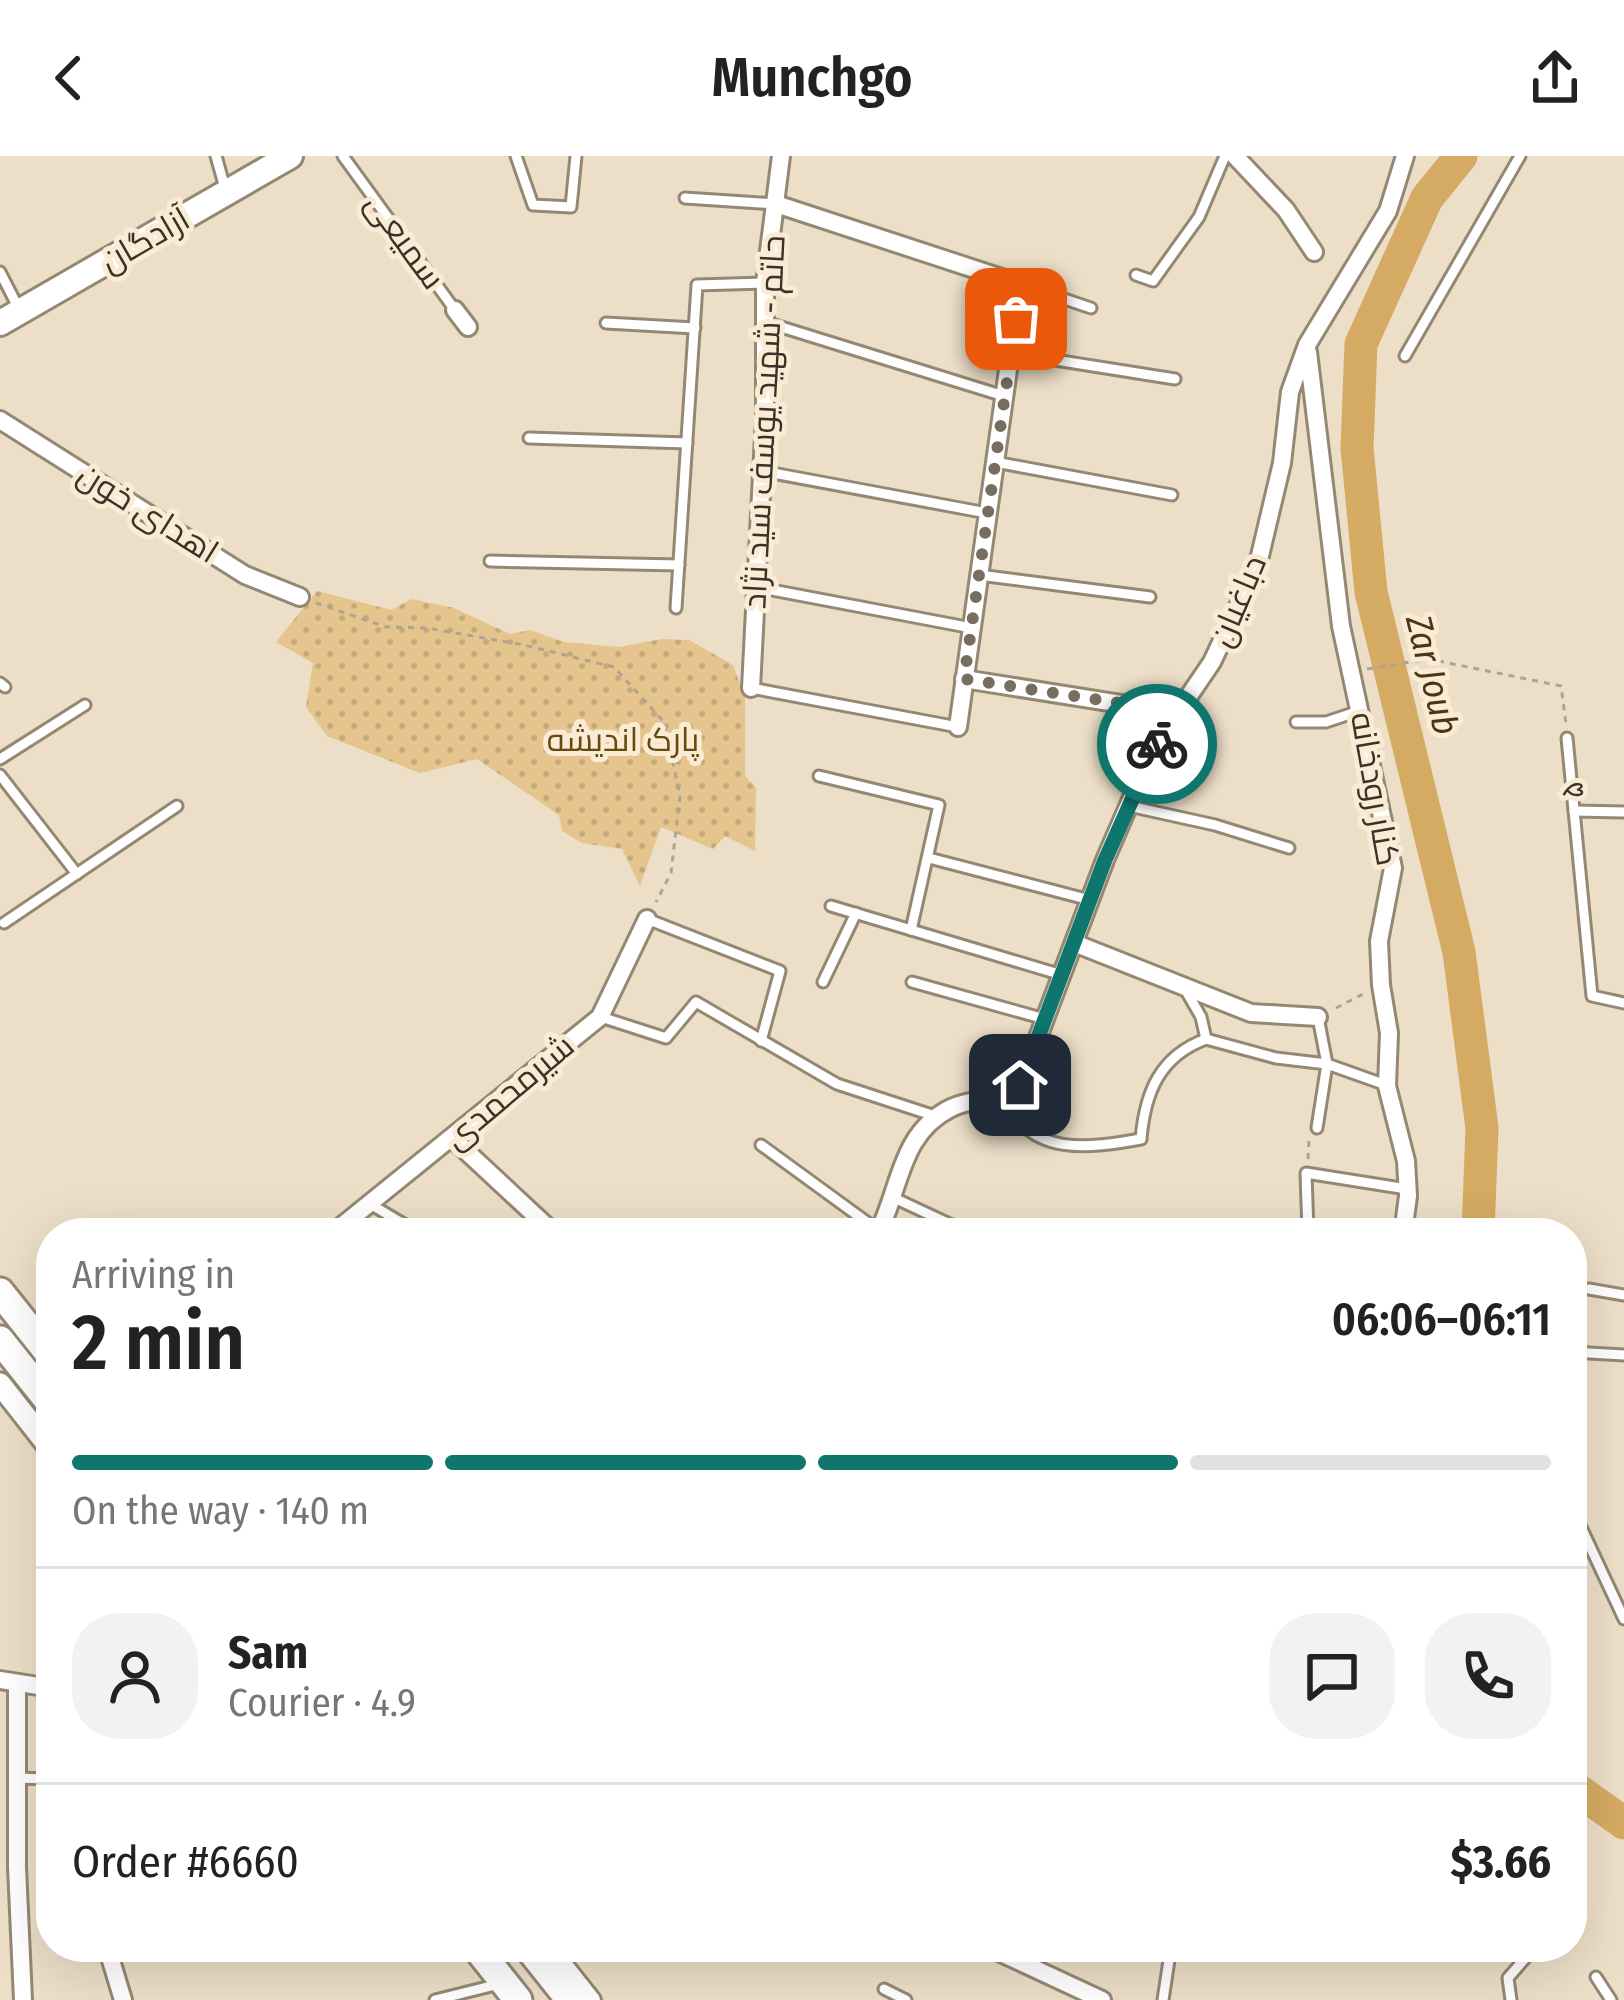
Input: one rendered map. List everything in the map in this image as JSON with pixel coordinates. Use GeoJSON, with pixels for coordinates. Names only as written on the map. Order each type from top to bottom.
{"type":"FeatureCollection","features":[{"type":"Feature","properties":{"kind":"main road","name":"آزادگان"},"geometry":{"type":"LineString","coordinates":[[10,317],[290,156]]}},
{"type":"Feature","properties":{"kind":"main road"},"geometry":{"type":"LineString","coordinates":[[0,1292],[36,1337]]}},
{"type":"Feature","properties":{"kind":"main road"},"geometry":{"type":"LineString","coordinates":[[0,1340],[36,1385]]}},
{"type":"Feature","properties":{"kind":"main road"},"geometry":{"type":"LineString","coordinates":[[488,1962],[512,1991]]}},
{"type":"Feature","properties":{"kind":"main road"},"geometry":{"type":"LineString","coordinates":[[541,1962],[574,2000]]}},
{"type":"Feature","properties":{"kind":"street","name":"حاتم - شهید یوسف سید نژاد"},"geometry":{"type":"LineString","coordinates":[[751,688],[765,284],[781,156]]}},
{"type":"Feature","properties":{"kind":"street"},"geometry":{"type":"LineString","coordinates":[[1235,156],[1286,210],[1313,252]]}},
{"type":"Feature","properties":{"kind":"street","name":"دباغیان"},"geometry":{"type":"LineString","coordinates":[[1005,1098],[1020,1085],[1153,749],[1212,662],[1258,564],[1282,463],[1290,392],[1307,345],[1388,211],[1406,156]]}},
{"type":"Feature","properties":{"kind":"street"},"geometry":{"type":"LineString","coordinates":[[776,205],[1020,284],[958,727]]}},
{"type":"Feature","properties":{"kind":"street","name":"سمیعی"},"geometry":{"type":"LineString","coordinates":[[455,310],[468,327]]}},
{"type":"Feature","properties":{"kind":"street","name":"کنار رودخانه"},"geometry":{"type":"LineString","coordinates":[[1307,345],[1341,626],[1393,868],[1379,941],[1389,1033],[1387,1086],[1406,1161],[1404,1218]]}},
{"type":"Feature","properties":{"kind":"street","name":"اهدای خون"},"geometry":{"type":"LineString","coordinates":[[0,420],[245,575],[300,597]]}},
{"type":"Feature","properties":{"kind":"street"},"geometry":{"type":"LineString","coordinates":[[964,679],[1178,712]]}},
{"type":"Feature","properties":{"kind":"street","name":"شیرمحمدی"},"geometry":{"type":"LineString","coordinates":[[352,1218],[600,1017],[647,920]]}},
{"type":"Feature","properties":{"kind":"street"},"geometry":{"type":"LineString","coordinates":[[1074,943],[1251,1013],[1318,1017]]}},
{"type":"Feature","properties":{"kind":"street"},"geometry":{"type":"LineString","coordinates":[[884,1218],[916,1132],[972,1101],[1005,1098]]}},
{"type":"Feature","properties":{"kind":"street"},"geometry":{"type":"LineString","coordinates":[[453,1139],[538,1218]]}},
{"type":"Feature","properties":{"kind":"street"},"geometry":{"type":"LineString","coordinates":[[0,1384],[36,1430]]}},
{"type":"Feature","properties":{"kind":"street"},"geometry":{"type":"LineString","coordinates":[[9,1681],[17,1778],[23,2000]]}},
{"type":"Feature","properties":{"kind":"street"},"geometry":{"type":"LineString","coordinates":[[112,1962],[123,2000]]}},
{"type":"Feature","properties":{"kind":"street"},"geometry":{"type":"LineString","coordinates":[[557,1962],[574,2000]]}},
{"type":"Feature","properties":{"kind":"street"},"geometry":{"type":"LineString","coordinates":[[1034,1962],[1076,1995],[1102,2000]]}},
{"type":"Feature","properties":{"kind":"lane"},"geometry":{"type":"LineString","coordinates":[[216,156],[226,194]]}},
{"type":"Feature","properties":{"kind":"lane","name":"سمیعی"},"geometry":{"type":"LineString","coordinates":[[343,156],[455,310]]}},
{"type":"Feature","properties":{"kind":"lane"},"geometry":{"type":"LineString","coordinates":[[516,156],[533,205],[572,207],[576,156]]}},
{"type":"Feature","properties":{"kind":"lane"},"geometry":{"type":"LineString","coordinates":[[1136,275],[1153,281],[1199,217],[1225,156]]}},
{"type":"Feature","properties":{"kind":"lane"},"geometry":{"type":"LineString","coordinates":[[1405,356],[1520,156]]}},
{"type":"Feature","properties":{"kind":"lane"},"geometry":{"type":"LineString","coordinates":[[686,198],[776,205]]}},
{"type":"Feature","properties":{"kind":"lane"},"geometry":{"type":"LineString","coordinates":[[0,272],[10,317]]}},
{"type":"Feature","properties":{"kind":"lane"},"geometry":{"type":"LineString","coordinates":[[676,608],[698,285],[765,284]]}},
{"type":"Feature","properties":{"kind":"lane"},"geometry":{"type":"LineString","coordinates":[[1020,284],[1091,308]]}},
{"type":"Feature","properties":{"kind":"lane"},"geometry":{"type":"LineString","coordinates":[[606,322],[694,328]]}},
{"type":"Feature","properties":{"kind":"lane"},"geometry":{"type":"LineString","coordinates":[[765,322],[1004,396]]}},
{"type":"Feature","properties":{"kind":"lane"},"geometry":{"type":"LineString","coordinates":[[1011,353],[1175,379]]}},
{"type":"Feature","properties":{"kind":"lane"},"geometry":{"type":"LineString","coordinates":[[529,439],[687,443]]}},
{"type":"Feature","properties":{"kind":"lane"},"geometry":{"type":"LineString","coordinates":[[995,462],[1172,495]]}},
{"type":"Feature","properties":{"kind":"lane"},"geometry":{"type":"LineString","coordinates":[[762,471],[988,514]]}},
{"type":"Feature","properties":{"kind":"lane"},"geometry":{"type":"LineString","coordinates":[[490,561],[679,565]]}},
{"type":"Feature","properties":{"kind":"lane"},"geometry":{"type":"LineString","coordinates":[[979,575],[1150,596]]}},
{"type":"Feature","properties":{"kind":"lane"},"geometry":{"type":"LineString","coordinates":[[756,586],[972,628]]}},
{"type":"Feature","properties":{"kind":"lane"},"geometry":{"type":"LineString","coordinates":[[751,688],[958,727]]}},
{"type":"Feature","properties":{"kind":"lane"},"geometry":{"type":"LineString","coordinates":[[0,759],[85,705]]}},
{"type":"Feature","properties":{"kind":"lane"},"geometry":{"type":"LineString","coordinates":[[1296,722],[1326,722],[1362,710]]}},
{"type":"Feature","properties":{"kind":"lane","name":"۵"},"geometry":{"type":"LineString","coordinates":[[1568,737],[1592,996],[1624,1003]]}},
{"type":"Feature","properties":{"kind":"lane"},"geometry":{"type":"LineString","coordinates":[[0,775],[77,874]]}},
{"type":"Feature","properties":{"kind":"lane"},"geometry":{"type":"LineString","coordinates":[[819,776],[939,805],[911,930]]}},
{"type":"Feature","properties":{"kind":"lane"},"geometry":{"type":"LineString","coordinates":[[4,923],[177,806]]}},
{"type":"Feature","properties":{"kind":"lane"},"geometry":{"type":"LineString","coordinates":[[1129,806],[1289,848]]}},
{"type":"Feature","properties":{"kind":"lane"},"geometry":{"type":"LineString","coordinates":[[1574,812],[1624,812]]}},
{"type":"Feature","properties":{"kind":"lane"},"geometry":{"type":"LineString","coordinates":[[929,858],[1090,900]]}},
{"type":"Feature","properties":{"kind":"lane"},"geometry":{"type":"LineString","coordinates":[[831,906],[1062,975]]}},
{"type":"Feature","properties":{"kind":"lane"},"geometry":{"type":"LineString","coordinates":[[823,982],[856,913]]}},
{"type":"Feature","properties":{"kind":"lane"},"geometry":{"type":"LineString","coordinates":[[647,920],[781,971],[761,1041]]}},
{"type":"Feature","properties":{"kind":"lane"},"geometry":{"type":"LineString","coordinates":[[911,982],[1046,1020]]}},
{"type":"Feature","properties":{"kind":"lane"},"geometry":{"type":"LineString","coordinates":[[1184,986],[1207,1039]]}},
{"type":"Feature","properties":{"kind":"lane"},"geometry":{"type":"LineString","coordinates":[[600,1017],[666,1038],[696,1002],[837,1084],[938,1117]]}},
{"type":"Feature","properties":{"kind":"lane"},"geometry":{"type":"LineString","coordinates":[[1317,1127],[1328,1064],[1318,1017]]}},
{"type":"Feature","properties":{"kind":"lane"},"geometry":{"type":"LineString","coordinates":[[1005,1098],[1032,1131],[1058,1146],[1091,1148],[1141,1139],[1147,1100],[1170,1059],[1180,1049],[1207,1039],[1276,1058],[1328,1064],[1387,1086]]}},
{"type":"Feature","properties":{"kind":"lane"},"geometry":{"type":"LineString","coordinates":[[761,1145],[859,1218]]}},
{"type":"Feature","properties":{"kind":"lane"},"geometry":{"type":"LineString","coordinates":[[1308,1218],[1306,1172],[1407,1189]]}},
{"type":"Feature","properties":{"kind":"lane"},"geometry":{"type":"LineString","coordinates":[[892,1197],[937,1218]]}},
{"type":"Feature","properties":{"kind":"lane"},"geometry":{"type":"LineString","coordinates":[[370,1204],[394,1218]]}},
{"type":"Feature","properties":{"kind":"lane"},"geometry":{"type":"LineString","coordinates":[[1589,1289],[1624,1295]]}},
{"type":"Feature","properties":{"kind":"lane"},"geometry":{"type":"LineString","coordinates":[[1587,1353],[1624,1355]]}},
{"type":"Feature","properties":{"kind":"lane"},"geometry":{"type":"LineString","coordinates":[[1587,1540],[1624,1619]]}},
{"type":"Feature","properties":{"kind":"lane"},"geometry":{"type":"LineString","coordinates":[[17,1778],[36,1779]]}},
{"type":"Feature","properties":{"kind":"lane"},"geometry":{"type":"LineString","coordinates":[[1163,2000],[1169,1962]]}},
{"type":"Feature","properties":{"kind":"lane"},"geometry":{"type":"LineString","coordinates":[[1491,2000],[1509,1997],[1508,1978],[1522,1962]]}},
{"type":"Feature","properties":{"kind":"lane"},"geometry":{"type":"LineString","coordinates":[[1596,1977],[1610,2000]]}},
{"type":"Feature","properties":{"kind":"lane"},"geometry":{"type":"LineString","coordinates":[[884,1989],[906,2000]]}},
{"type":"Feature","properties":{"kind":"lane"},"geometry":{"type":"LineString","coordinates":[[435,2000],[512,1991]]}},
{"type":"Feature","properties":{"kind":"path"},"geometry":{"type":"LineString","coordinates":[[300,597],[386,627],[427,628],[524,645],[614,668],[664,722],[680,796],[671,873],[647,920]]}},
{"type":"Feature","properties":{"kind":"path","name":"۵"},"geometry":{"type":"LineString","coordinates":[[1354,672],[1429,658],[1562,686],[1568,737]]}},
{"type":"Feature","properties":{"kind":"path"},"geometry":{"type":"LineString","coordinates":[[1318,1017],[1381,986]]}},
{"type":"Feature","properties":{"kind":"path"},"geometry":{"type":"LineString","coordinates":[[1306,1172],[1309,1135],[1317,1127]]}},
{"type":"Feature","properties":{"kind":"green space","name":"پارک اندیشه"},"geometry":{"type":"Polygon","coordinates":[[[317,591],[391,610],[412,599],[454,608],[510,634],[530,630],[564,642],[619,647],[662,639],[689,640],[733,665],[745,698],[745,776],[756,788],[755,851],[725,836],[713,849],[661,827],[640,886],[622,849],[582,843],[562,831],[559,815],[477,759],[420,773],[327,736],[306,707],[313,663],[276,642],[317,591]]]}},
{"type":"Feature","properties":{"kind":"waterway","name":"Zar Joub"},"geometry":{"type":"LineString","coordinates":[[1461,156],[1427,198],[1361,344],[1357,448],[1371,592],[1459,952],[1482,1128],[1479,1218]]}},
{"type":"Feature","properties":{"kind":"waterway","name":"Zar Joub"},"geometry":{"type":"LineString","coordinates":[[1587,1797],[1624,1823]]}},
{"type":"Feature","properties":{"kind":"way so far"},"geometry":{"type":"LineString","coordinates":[[1016,319],[964,679],[1178,712],[1157,744]]}},
{"type":"Feature","properties":{"kind":"route"},"geometry":{"type":"LineString","coordinates":[[1020,1085],[1105,860],[1157,744]]}}]}
